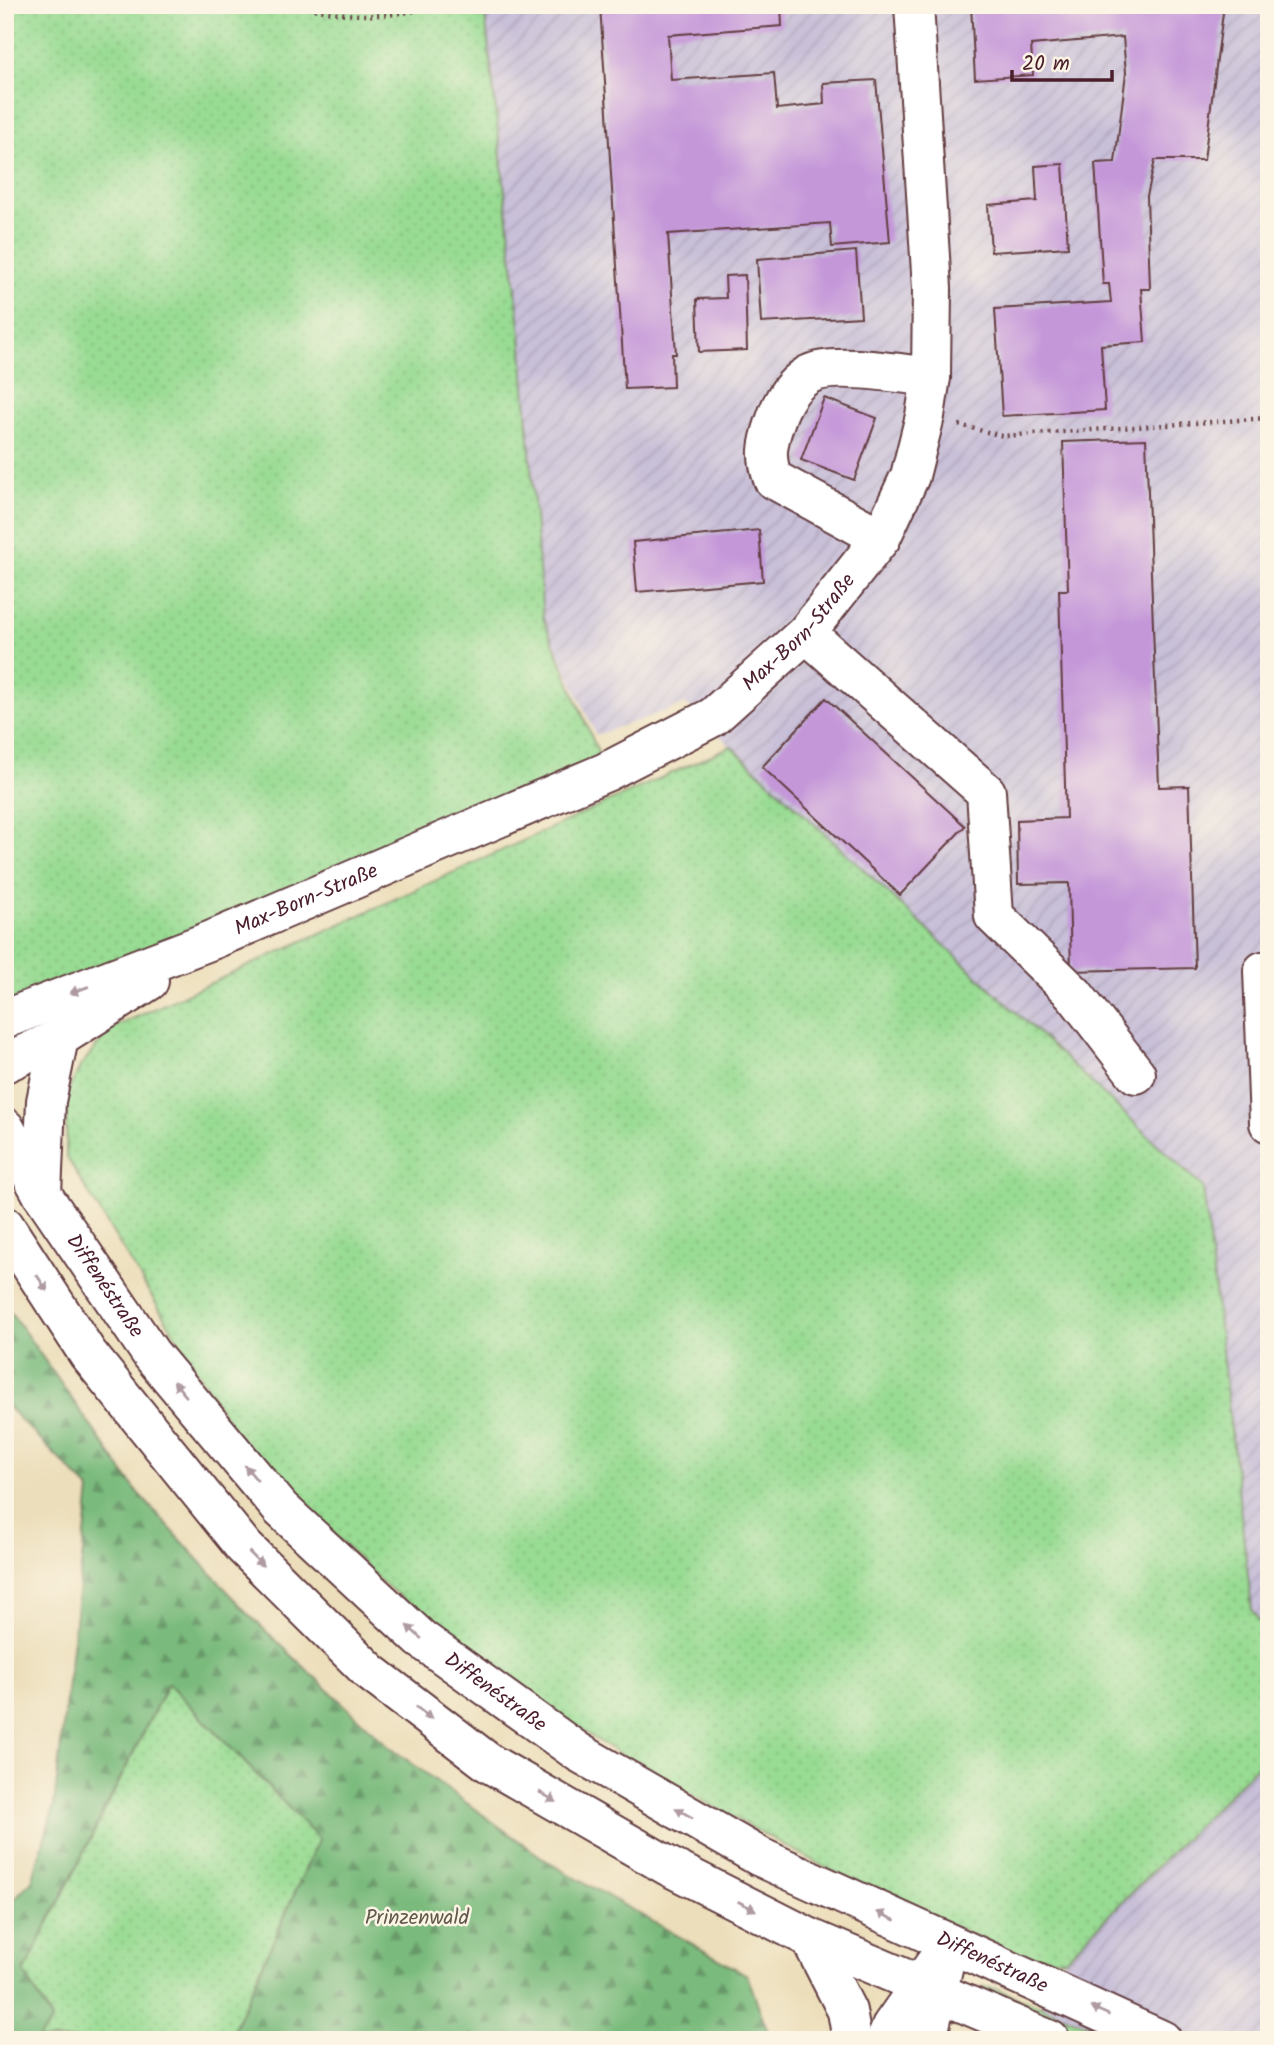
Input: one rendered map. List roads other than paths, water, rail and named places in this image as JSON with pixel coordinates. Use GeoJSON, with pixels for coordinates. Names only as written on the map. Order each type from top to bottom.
{"type":"FeatureCollection","features":[{"type":"Feature","properties":{"kind":"main road","name":"Max-Born-Straße"},"geometry":{"type":"LineString","coordinates":[[5,1019],[212,940],[607,772],[713,717],[806,633],[881,538],[910,476],[925,416],[931,377],[932,288],[914,5]]}},
{"type":"Feature","properties":{"kind":"main road"},"geometry":{"type":"LineString","coordinates":[[881,538],[773,479],[766,459],[772,430],[783,398],[810,373],[861,368],[931,377]]}},
{"type":"Feature","properties":{"kind":"main road"},"geometry":{"type":"LineString","coordinates":[[806,633],[986,792],[994,916],[1074,994],[1136,1074]]}},
{"type":"Feature","properties":{"kind":"main road","name":"Max-Born-Straße"},"geometry":{"type":"LineString","coordinates":[[5,1063],[60,1038],[212,940]]}},
{"type":"Feature","properties":{"kind":"main road"},"geometry":{"type":"LineString","coordinates":[[1269,970],[1263,971],[1269,1123]]}},
{"type":"Feature","properties":{"kind":"main road"},"geometry":{"type":"LineString","coordinates":[[42,1194],[46,1101],[60,1038]]}},
{"type":"Feature","properties":{"kind":"main road","name":"Diffenéstraße"},"geometry":{"type":"LineString","coordinates":[[5,1128],[42,1194],[150,1354],[281,1509],[421,1639],[589,1758],[760,1857],[948,1945],[1162,2040]]}},
{"type":"Feature","properties":{"kind":"main road"},"geometry":{"type":"LineString","coordinates":[[5,1226],[88,1354],[235,1537],[370,1672],[489,1763],[668,1866],[810,1938],[1050,2040]]}},
{"type":"Feature","properties":{"kind":"main road"},"geometry":{"type":"LineString","coordinates":[[810,1938],[847,2011],[852,2040]]}},
{"type":"Feature","properties":{"kind":"main road"},"geometry":{"type":"LineString","coordinates":[[886,2040],[892,2025],[928,1990],[948,1945]]}},
{"type":"Feature","properties":{"kind":"main road"},"geometry":{"type":"LineString","coordinates":[[927,2040],[928,1990]]}},
{"type":"Feature","properties":{"kind":"park label","name":"Prinzenwald"},"geometry":{"type":"Point","coordinates":[417,1918]}}]}
